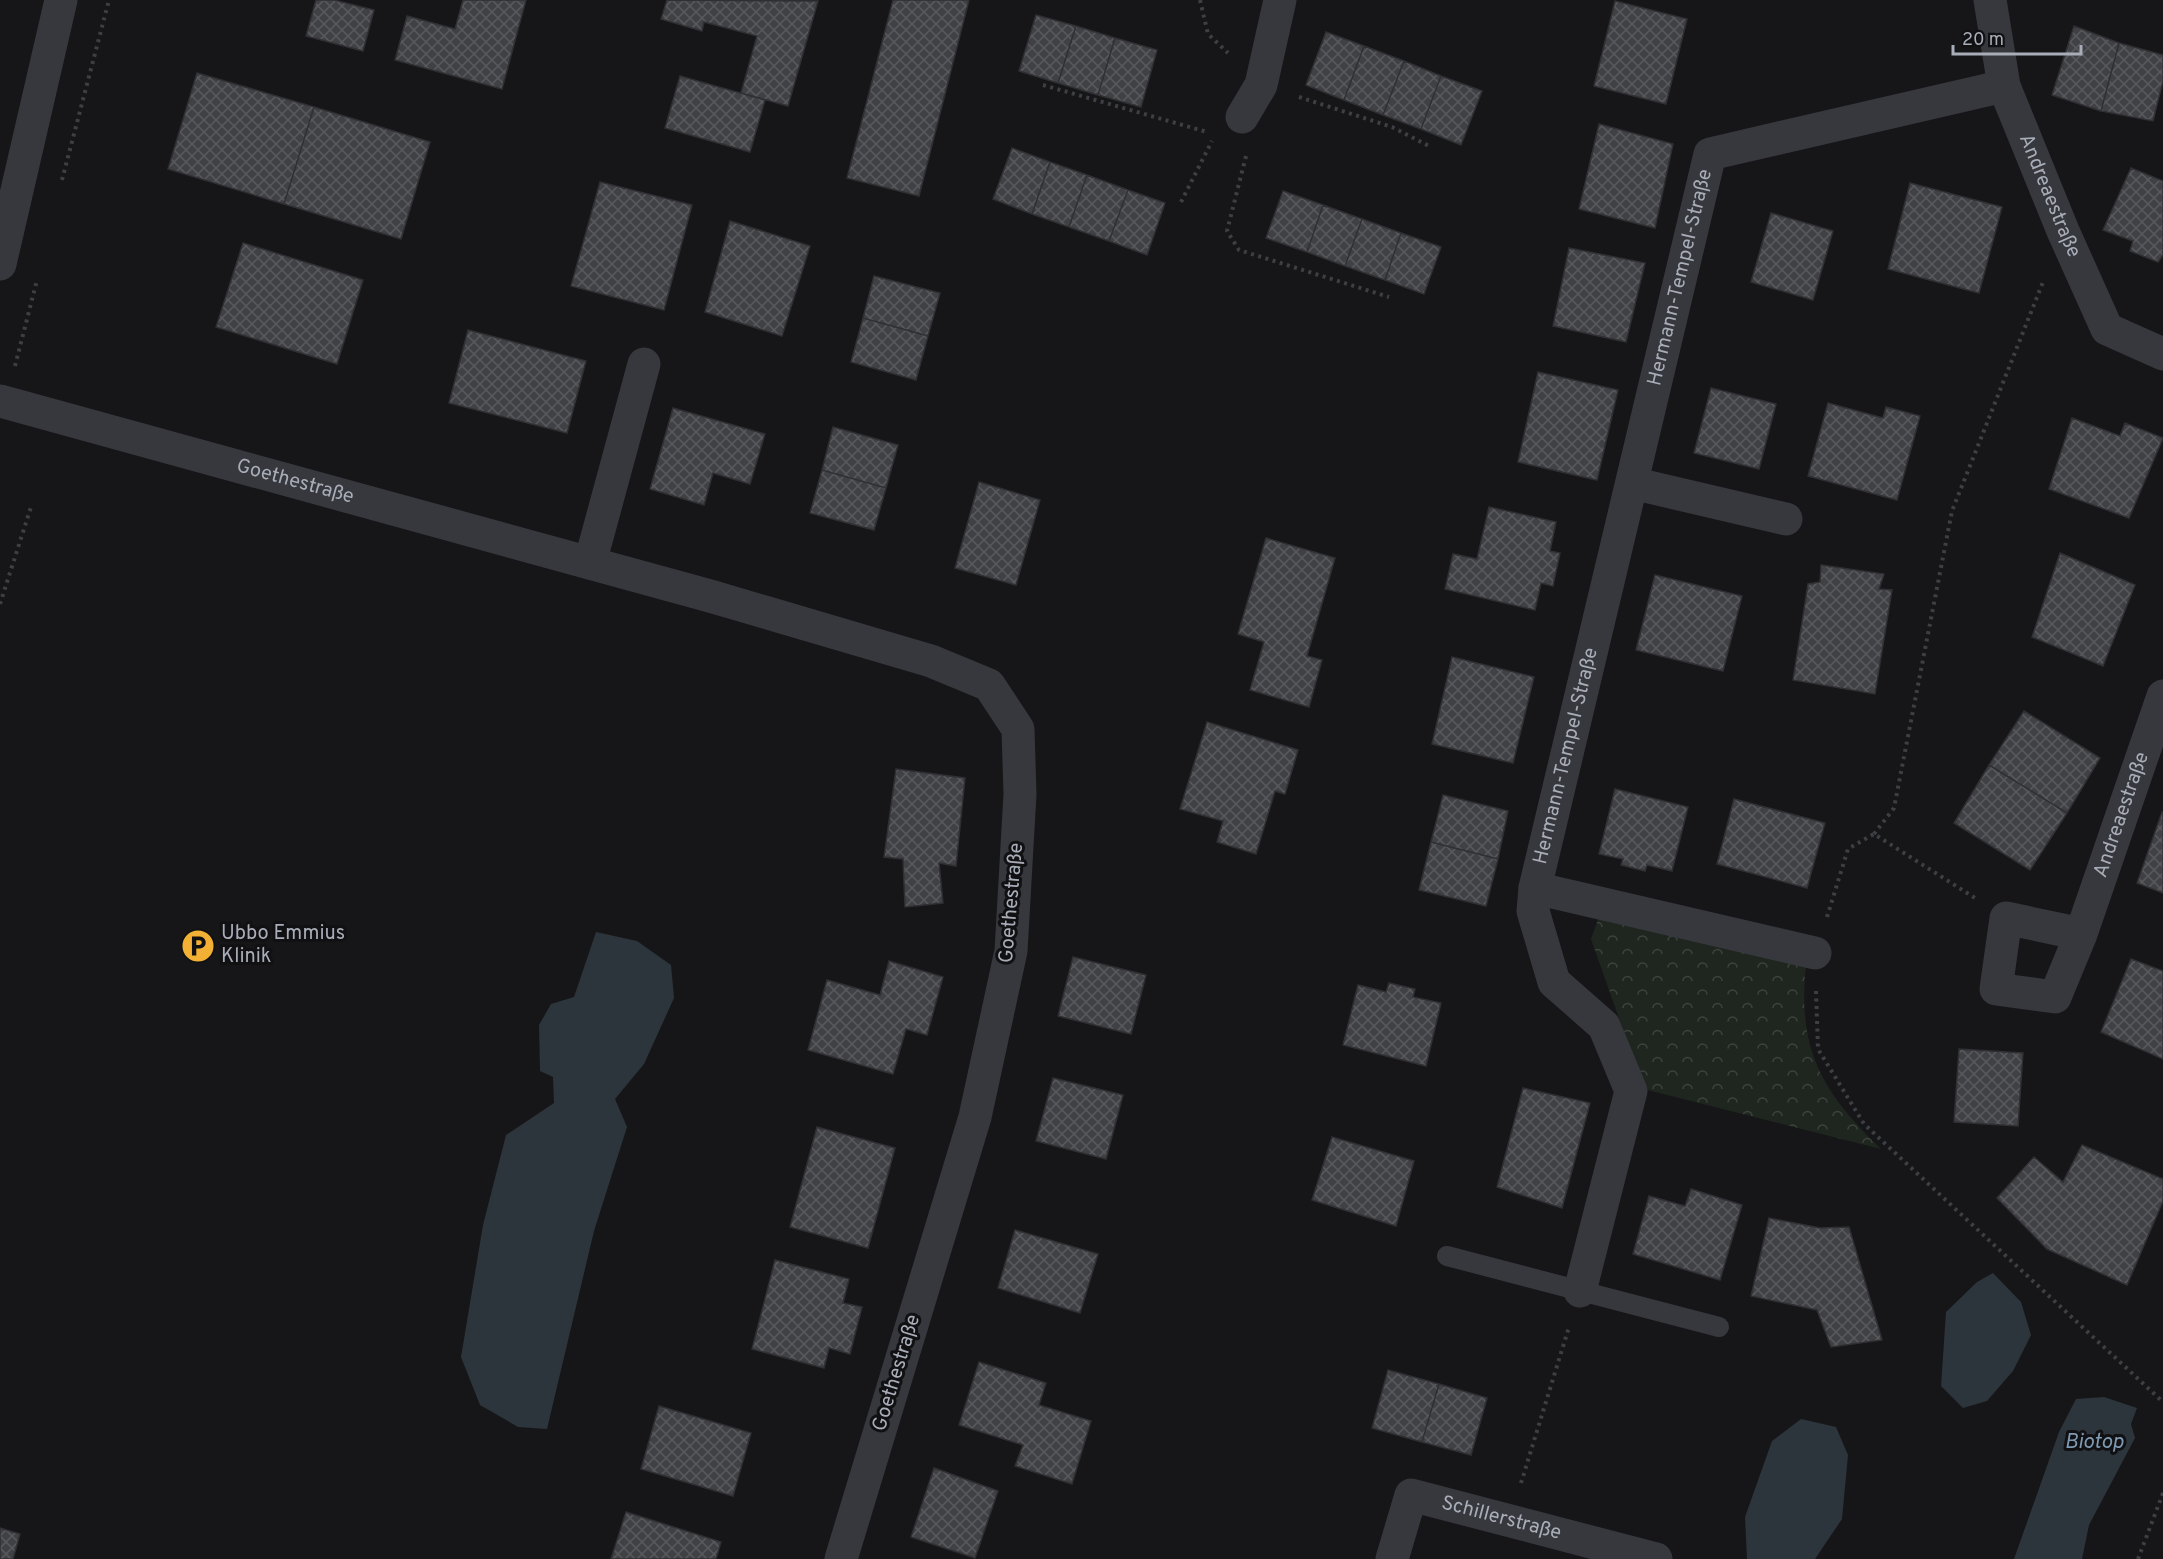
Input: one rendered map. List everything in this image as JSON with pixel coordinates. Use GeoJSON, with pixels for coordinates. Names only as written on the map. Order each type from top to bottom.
{"type":"FeatureCollection","features":[{"type":"Feature","properties":{"kind":"street"},"geometry":{"type":"LineString","coordinates":[[0,264],[61,0]]}},
{"type":"Feature","properties":{"kind":"street"},"geometry":{"type":"LineString","coordinates":[[1242,117],[1261,85],[1280,0]]}},
{"type":"Feature","properties":{"kind":"street","name":"Andreaestraße"},"geometry":{"type":"LineString","coordinates":[[1990,0],[2004,86],[2063,231],[2107,329],[2163,354]]}},
{"type":"Feature","properties":{"kind":"street","name":"Hermann-Tempel-Straße"},"geometry":{"type":"LineString","coordinates":[[1580,1291],[1631,1091],[1604,1026],[1554,982],[1533,911],[1535,888],[1710,154],[2004,86]]}},
{"type":"Feature","properties":{"kind":"street"},"geometry":{"type":"LineString","coordinates":[[590,563],[644,364]]}},
{"type":"Feature","properties":{"kind":"street","name":"Goethestraße"},"geometry":{"type":"LineString","coordinates":[[0,401],[590,563],[931,661],[989,686],[1018,729],[1020,794],[1011,951],[975,1117],[841,1559]]}},
{"type":"Feature","properties":{"kind":"street"},"geometry":{"type":"LineString","coordinates":[[1632,483],[1786,519]]}},
{"type":"Feature","properties":{"kind":"street","name":"Andreaestraße"},"geometry":{"type":"LineString","coordinates":[[2006,918],[1996,989],[2055,997],[2081,934],[2163,696]]}},
{"type":"Feature","properties":{"kind":"street","name":"Hermann-Tempel-Straße"},"geometry":{"type":"LineString","coordinates":[[1535,888],[1815,953]]}},
{"type":"Feature","properties":{"kind":"street"},"geometry":{"type":"LineString","coordinates":[[2006,918],[2081,934]]}},
{"type":"Feature","properties":{"kind":"street","name":"Schillerstraße"},"geometry":{"type":"LineString","coordinates":[[1392,1559],[1411,1495],[1656,1559]]}},
{"type":"Feature","properties":{"kind":"lane"},"geometry":{"type":"LineString","coordinates":[[1447,1256],[1719,1327]]}},
{"type":"Feature","properties":{"kind":"path"},"geometry":{"type":"LineString","coordinates":[[1043,85],[1215,135],[1181,202]]}},
{"type":"Feature","properties":{"kind":"path"},"geometry":{"type":"LineString","coordinates":[[1242,117],[1247,160],[1227,231],[1239,250],[1389,297]]}},
{"type":"Feature","properties":{"kind":"path"},"geometry":{"type":"LineString","coordinates":[[2063,231],[1952,511],[1894,808],[1874,834],[1848,849],[1815,953],[1818,1049],[1864,1124],[2163,1402]]}},
{"type":"Feature","properties":{"kind":"path"},"geometry":{"type":"LineString","coordinates":[[0,604],[31,507]]}},
{"type":"Feature","properties":{"kind":"path"},"geometry":{"type":"LineString","coordinates":[[1874,834],[2006,918]]}},
{"type":"Feature","properties":{"kind":"path"},"geometry":{"type":"LineString","coordinates":[[1509,1521],[1580,1291]]}},
{"type":"Feature","properties":{"kind":"path"},"geometry":{"type":"LineString","coordinates":[[2138,1559],[2163,1494]]}},
{"type":"Feature","properties":{"kind":"green space"},"geometry":{"type":"Polygon","coordinates":[[[1600,914],[1806,964],[1805,1021],[1818,1067],[1843,1108],[1881,1149],[1644,1089],[1591,939],[1600,914]]]}},
{"type":"Feature","properties":{"kind":"water"},"geometry":{"type":"Polygon","coordinates":[[[596,932],[637,941],[671,965],[674,998],[644,1064],[615,1099],[627,1127],[594,1231],[547,1429],[518,1427],[480,1405],[461,1357],[483,1225],[506,1135],[554,1103],[553,1077],[540,1071],[539,1025],[551,1004],[574,997],[596,932]]]}},
{"type":"Feature","properties":{"kind":"water"},"geometry":{"type":"Polygon","coordinates":[[[1993,1273],[2021,1302],[2031,1335],[2013,1371],[1987,1401],[1963,1408],[1941,1386],[1946,1312],[1977,1282],[1993,1273]]]}},
{"type":"Feature","properties":{"kind":"water","name":"Biotop"},"geometry":{"type":"Polygon","coordinates":[[[2104,1397],[2137,1408],[2131,1424],[2135,1438],[2089,1525],[2082,1559],[2014,1559],[2059,1432],[2076,1399],[2104,1397]]]}},
{"type":"Feature","properties":{"kind":"water"},"geometry":{"type":"Polygon","coordinates":[[[1801,1419],[1836,1427],[1848,1455],[1842,1519],[1815,1559],[1747,1559],[1745,1517],[1772,1441],[1801,1419]]]}},
{"type":"Feature","properties":{"kind":"building"},"geometry":{"type":"Polygon","coordinates":[[[316,0],[334,0],[374,10],[363,51],[306,36],[316,0]]]}},
{"type":"Feature","properties":{"kind":"building"},"geometry":{"type":"Polygon","coordinates":[[[463,0],[526,0],[502,89],[395,60],[407,16],[455,29],[463,0]]]}},
{"type":"Feature","properties":{"kind":"building"},"geometry":{"type":"Polygon","coordinates":[[[667,0],[818,1],[788,106],[741,93],[757,36],[704,22],[702,31],[661,19],[667,0]]]}},
{"type":"Feature","properties":{"kind":"building"},"geometry":{"type":"Polygon","coordinates":[[[893,0],[969,0],[919,196],[847,178],[893,0]]]}},
{"type":"Feature","properties":{"kind":"building"},"geometry":{"type":"Polygon","coordinates":[[[1615,1],[1687,19],[1666,104],[1594,86],[1615,1]]]}},
{"type":"Feature","properties":{"kind":"building"},"geometry":{"type":"Polygon","coordinates":[[[1036,15],[1076,26],[1058,83],[1019,71],[1036,15]]]}},
{"type":"Feature","properties":{"kind":"building"},"geometry":{"type":"Polygon","coordinates":[[[1076,26],[1115,38],[1098,95],[1058,83],[1076,26]]]}},
{"type":"Feature","properties":{"kind":"building"},"geometry":{"type":"Polygon","coordinates":[[[2074,26],[2119,43],[2101,111],[2052,95],[2074,26]]]}},
{"type":"Feature","properties":{"kind":"building"},"geometry":{"type":"Polygon","coordinates":[[[1326,32],[1364,46],[1344,100],[1306,85],[1326,32]]]}},
{"type":"Feature","properties":{"kind":"building"},"geometry":{"type":"Polygon","coordinates":[[[1115,38],[1157,50],[1141,107],[1098,95],[1115,38]]]}},
{"type":"Feature","properties":{"kind":"building"},"geometry":{"type":"Polygon","coordinates":[[[2119,43],[2163,55],[2163,81],[2153,121],[2101,111],[2119,43]]]}},
{"type":"Feature","properties":{"kind":"building"},"geometry":{"type":"Polygon","coordinates":[[[1364,46],[1404,61],[1383,115],[1344,100],[1364,46]]]}},
{"type":"Feature","properties":{"kind":"building"},"geometry":{"type":"Polygon","coordinates":[[[1404,61],[1441,76],[1421,129],[1383,115],[1404,61]]]}},
{"type":"Feature","properties":{"kind":"building"},"geometry":{"type":"Polygon","coordinates":[[[197,73],[314,107],[284,204],[168,169],[197,73]]]}},
{"type":"Feature","properties":{"kind":"building"},"geometry":{"type":"Polygon","coordinates":[[[680,76],[765,100],[750,152],[665,128],[680,76]]]}},
{"type":"Feature","properties":{"kind":"building"},"geometry":{"type":"Polygon","coordinates":[[[1441,76],[1482,91],[1461,145],[1421,129],[1441,76]]]}},
{"type":"Feature","properties":{"kind":"building"},"geometry":{"type":"Polygon","coordinates":[[[314,107],[430,142],[401,239],[284,204],[314,107]]]}},
{"type":"Feature","properties":{"kind":"building"},"geometry":{"type":"Polygon","coordinates":[[[1599,124],[1673,144],[1655,228],[1579,209],[1599,124]]]}},
{"type":"Feature","properties":{"kind":"building"},"geometry":{"type":"Polygon","coordinates":[[[1012,148],[1050,162],[1032,214],[993,199],[1012,148]]]}},
{"type":"Feature","properties":{"kind":"building"},"geometry":{"type":"Polygon","coordinates":[[[1050,162],[1087,175],[1069,227],[1032,214],[1050,162]]]}},
{"type":"Feature","properties":{"kind":"building"},"geometry":{"type":"Polygon","coordinates":[[[2131,168],[2163,181],[2163,255],[2158,262],[2130,251],[2133,241],[2103,230],[2131,168]]]}},
{"type":"Feature","properties":{"kind":"building"},"geometry":{"type":"Polygon","coordinates":[[[1087,175],[1128,190],[1109,241],[1069,227],[1087,175]]]}},
{"type":"Feature","properties":{"kind":"building"},"geometry":{"type":"Polygon","coordinates":[[[600,182],[692,205],[664,310],[571,286],[600,182]]]}},
{"type":"Feature","properties":{"kind":"building"},"geometry":{"type":"Polygon","coordinates":[[[1910,183],[2002,207],[1979,293],[1888,269],[1910,183]]]}},
{"type":"Feature","properties":{"kind":"building"},"geometry":{"type":"Polygon","coordinates":[[[1128,190],[1165,203],[1147,255],[1109,241],[1128,190]]]}},
{"type":"Feature","properties":{"kind":"building"},"geometry":{"type":"Polygon","coordinates":[[[1283,191],[1323,205],[1307,252],[1266,238],[1283,191]]]}},
{"type":"Feature","properties":{"kind":"building"},"geometry":{"type":"Polygon","coordinates":[[[1323,205],[1362,219],[1345,266],[1307,252],[1323,205]]]}},
{"type":"Feature","properties":{"kind":"building"},"geometry":{"type":"Polygon","coordinates":[[[1771,213],[1833,231],[1813,300],[1751,282],[1771,213]]]}},
{"type":"Feature","properties":{"kind":"building"},"geometry":{"type":"Polygon","coordinates":[[[1362,219],[1401,233],[1385,280],[1345,266],[1362,219]]]}},
{"type":"Feature","properties":{"kind":"building"},"geometry":{"type":"Polygon","coordinates":[[[730,221],[810,246],[782,336],[705,312],[730,221]]]}},
{"type":"Feature","properties":{"kind":"building"},"geometry":{"type":"Polygon","coordinates":[[[1401,233],[1441,247],[1424,294],[1385,280],[1401,233]]]}},
{"type":"Feature","properties":{"kind":"building"},"geometry":{"type":"Polygon","coordinates":[[[243,243],[363,280],[337,364],[216,327],[243,243]]]}},
{"type":"Feature","properties":{"kind":"building"},"geometry":{"type":"Polygon","coordinates":[[[1569,248],[1645,263],[1626,342],[1553,326],[1569,248]]]}},
{"type":"Feature","properties":{"kind":"building"},"geometry":{"type":"Polygon","coordinates":[[[874,276],[940,293],[928,336],[863,318],[874,276]]]}},
{"type":"Feature","properties":{"kind":"building"},"geometry":{"type":"Polygon","coordinates":[[[863,318],[928,336],[916,380],[851,362],[863,318]]]}},
{"type":"Feature","properties":{"kind":"building"},"geometry":{"type":"Polygon","coordinates":[[[468,330],[586,361],[567,433],[449,403],[468,330]]]}},
{"type":"Feature","properties":{"kind":"building"},"geometry":{"type":"Polygon","coordinates":[[[1538,372],[1618,390],[1597,480],[1518,462],[1538,372]]]}},
{"type":"Feature","properties":{"kind":"building"},"geometry":{"type":"Polygon","coordinates":[[[1711,388],[1776,404],[1759,469],[1694,453],[1711,388]]]}},
{"type":"Feature","properties":{"kind":"building"},"geometry":{"type":"Polygon","coordinates":[[[1828,403],[1883,418],[1886,407],[1920,416],[1897,500],[1808,476],[1828,403]]]}},
{"type":"Feature","properties":{"kind":"building"},"geometry":{"type":"Polygon","coordinates":[[[673,408],[765,434],[750,484],[713,473],[704,505],[650,489],[673,408]]]}},
{"type":"Feature","properties":{"kind":"building"},"geometry":{"type":"Polygon","coordinates":[[[2072,418],[2120,436],[2125,423],[2163,438],[2129,518],[2049,489],[2072,418]]]}},
{"type":"Feature","properties":{"kind":"building"},"geometry":{"type":"Polygon","coordinates":[[[833,427],[898,445],[886,488],[822,470],[833,427]]]}},
{"type":"Feature","properties":{"kind":"building"},"geometry":{"type":"Polygon","coordinates":[[[822,470],[886,488],[874,530],[810,513],[822,470]]]}},
{"type":"Feature","properties":{"kind":"building"},"geometry":{"type":"Polygon","coordinates":[[[979,482],[1040,500],[1016,585],[955,568],[979,482]]]}},
{"type":"Feature","properties":{"kind":"building"},"geometry":{"type":"Polygon","coordinates":[[[1489,507],[1556,522],[1550,551],[1560,553],[1553,586],[1541,583],[1535,610],[1445,589],[1453,554],[1477,559],[1489,507]]]}},
{"type":"Feature","properties":{"kind":"building"},"geometry":{"type":"Polygon","coordinates":[[[1266,538],[1335,558],[1307,656],[1322,660],[1309,707],[1250,690],[1264,642],[1238,634],[1266,538]]]}},
{"type":"Feature","properties":{"kind":"building"},"geometry":{"type":"Polygon","coordinates":[[[2060,553],[2135,585],[2103,666],[2032,637],[2060,553]]]}},
{"type":"Feature","properties":{"kind":"building"},"geometry":{"type":"Polygon","coordinates":[[[1821,565],[1884,574],[1879,589],[1892,590],[1875,694],[1793,680],[1808,584],[1820,582],[1821,565]]]}},
{"type":"Feature","properties":{"kind":"building"},"geometry":{"type":"Polygon","coordinates":[[[1655,575],[1742,596],[1723,671],[1636,650],[1655,575]]]}},
{"type":"Feature","properties":{"kind":"building"},"geometry":{"type":"Polygon","coordinates":[[[1452,657],[1534,677],[1513,763],[1432,744],[1452,657]]]}},
{"type":"Feature","properties":{"kind":"building"},"geometry":{"type":"Polygon","coordinates":[[[2024,711],[2100,758],[2067,813],[1989,765],[2024,711]]]}},
{"type":"Feature","properties":{"kind":"building"},"geometry":{"type":"Polygon","coordinates":[[[1207,722],[1298,750],[1285,794],[1275,791],[1256,854],[1217,842],[1223,821],[1180,809],[1207,722]]]}},
{"type":"Feature","properties":{"kind":"building"},"geometry":{"type":"Polygon","coordinates":[[[1989,765],[2067,813],[2030,870],[1954,823],[1989,765]]]}},
{"type":"Feature","properties":{"kind":"building"},"geometry":{"type":"Polygon","coordinates":[[[896,769],[965,778],[956,866],[939,863],[943,903],[905,907],[903,859],[884,857],[896,769]]]}},
{"type":"Feature","properties":{"kind":"building"},"geometry":{"type":"Polygon","coordinates":[[[1615,789],[1688,807],[1672,871],[1647,865],[1645,871],[1621,865],[1623,859],[1599,854],[1615,789]]]}},
{"type":"Feature","properties":{"kind":"building"},"geometry":{"type":"Polygon","coordinates":[[[1443,795],[1508,811],[1498,859],[1431,842],[1443,795]]]}},
{"type":"Feature","properties":{"kind":"building"},"geometry":{"type":"Polygon","coordinates":[[[1734,799],[1825,823],[1807,888],[1717,864],[1734,799]]]}},
{"type":"Feature","properties":{"kind":"building"},"geometry":{"type":"Polygon","coordinates":[[[2163,813],[2163,893],[2137,883],[2163,813]]]}},
{"type":"Feature","properties":{"kind":"building"},"geometry":{"type":"Polygon","coordinates":[[[1431,842],[1498,859],[1486,906],[1419,890],[1431,842]]]}},
{"type":"Feature","properties":{"kind":"building"},"geometry":{"type":"Polygon","coordinates":[[[1073,957],[1146,975],[1131,1034],[1058,1016],[1073,957]]]}},
{"type":"Feature","properties":{"kind":"building"},"geometry":{"type":"Polygon","coordinates":[[[2131,959],[2163,971],[2163,1059],[2101,1032],[2131,959]]]}},
{"type":"Feature","properties":{"kind":"building"},"geometry":{"type":"Polygon","coordinates":[[[889,961],[943,977],[927,1035],[906,1029],[893,1074],[808,1050],[827,980],[880,995],[889,961]]]}},
{"type":"Feature","properties":{"kind":"building"},"geometry":{"type":"Polygon","coordinates":[[[1389,983],[1415,989],[1413,997],[1441,1003],[1426,1066],[1343,1045],[1358,985],[1386,992],[1389,983]]]}},
{"type":"Feature","properties":{"kind":"building"},"geometry":{"type":"Polygon","coordinates":[[[1959,1049],[2023,1053],[2018,1126],[1954,1122],[1959,1049]]]}},
{"type":"Feature","properties":{"kind":"building"},"geometry":{"type":"Polygon","coordinates":[[[1053,1078],[1123,1095],[1106,1159],[1036,1141],[1053,1078]]]}},
{"type":"Feature","properties":{"kind":"building"},"geometry":{"type":"Polygon","coordinates":[[[1523,1088],[1590,1103],[1562,1208],[1497,1187],[1523,1088]]]}},
{"type":"Feature","properties":{"kind":"building"},"geometry":{"type":"Polygon","coordinates":[[[817,1127],[895,1148],[868,1248],[790,1227],[817,1127]]]}},
{"type":"Feature","properties":{"kind":"building"},"geometry":{"type":"Polygon","coordinates":[[[1332,1137],[1414,1161],[1396,1226],[1312,1200],[1332,1137]]]}},
{"type":"Feature","properties":{"kind":"building"},"geometry":{"type":"Polygon","coordinates":[[[2082,1145],[2163,1179],[2163,1201],[2127,1285],[2047,1249],[1997,1198],[2034,1157],[2063,1182],[2082,1145]]]}},
{"type":"Feature","properties":{"kind":"building"},"geometry":{"type":"Polygon","coordinates":[[[1691,1189],[1742,1205],[1720,1280],[1633,1254],[1649,1196],[1685,1206],[1691,1189]]]}},
{"type":"Feature","properties":{"kind":"building"},"geometry":{"type":"Polygon","coordinates":[[[1769,1218],[1820,1228],[1849,1227],[1882,1340],[1831,1347],[1817,1310],[1751,1296],[1769,1218]]]}},
{"type":"Feature","properties":{"kind":"building"},"geometry":{"type":"Polygon","coordinates":[[[1015,1230],[1098,1254],[1080,1313],[998,1288],[1015,1230]]]}},
{"type":"Feature","properties":{"kind":"building"},"geometry":{"type":"Polygon","coordinates":[[[775,1260],[849,1279],[843,1303],[862,1307],[850,1354],[829,1348],[824,1368],[752,1349],[775,1260]]]}},
{"type":"Feature","properties":{"kind":"building"},"geometry":{"type":"Polygon","coordinates":[[[979,1362],[1046,1383],[1039,1405],[1091,1421],[1072,1484],[1015,1466],[1023,1445],[959,1425],[979,1362]]]}},
{"type":"Feature","properties":{"kind":"building"},"geometry":{"type":"Polygon","coordinates":[[[1388,1370],[1439,1384],[1422,1442],[1372,1428],[1388,1370]]]}},
{"type":"Feature","properties":{"kind":"building"},"geometry":{"type":"Polygon","coordinates":[[[1439,1384],[1487,1398],[1471,1455],[1422,1442],[1439,1384]]]}},
{"type":"Feature","properties":{"kind":"building"},"geometry":{"type":"Polygon","coordinates":[[[659,1406],[751,1433],[733,1496],[641,1469],[659,1406]]]}},
{"type":"Feature","properties":{"kind":"building"},"geometry":{"type":"Polygon","coordinates":[[[934,1468],[998,1491],[975,1558],[911,1537],[934,1468]]]}},
{"type":"Feature","properties":{"kind":"building"},"geometry":{"type":"Polygon","coordinates":[[[626,1512],[721,1542],[716,1559],[611,1559],[626,1512]]]}},
{"type":"Feature","properties":{"kind":"building"},"geometry":{"type":"Polygon","coordinates":[[[0,1528],[20,1534],[13,1559],[0,1559],[0,1528]]]}},
{"type":"Feature","properties":{"kind":"place","name":"Ubbo Emmius Klinik"},"geometry":{"type":"Point","coordinates":[198,946]}}]}
